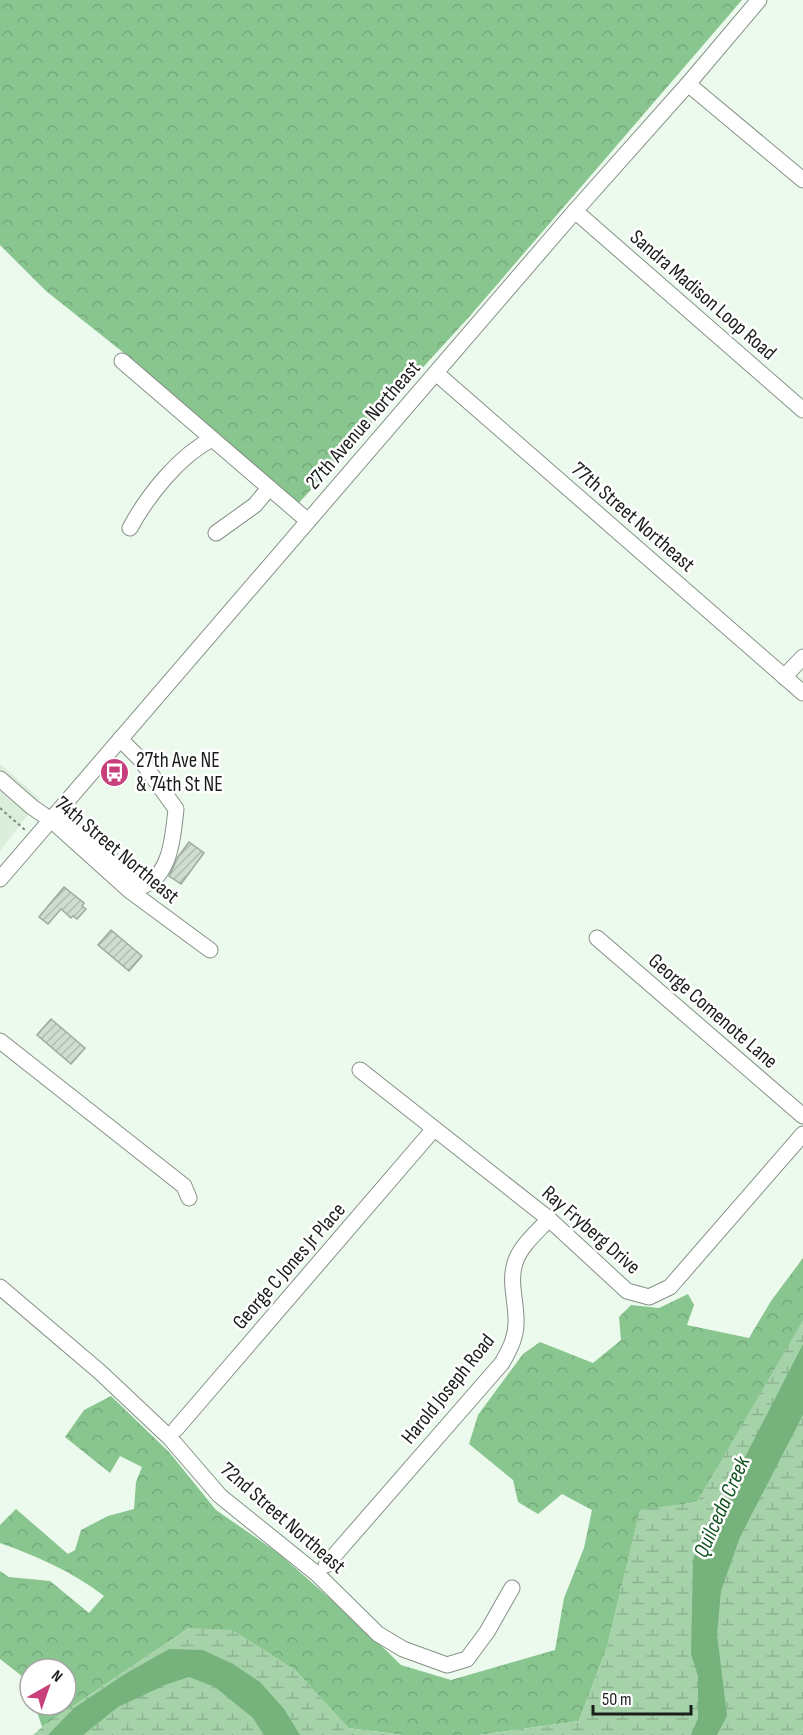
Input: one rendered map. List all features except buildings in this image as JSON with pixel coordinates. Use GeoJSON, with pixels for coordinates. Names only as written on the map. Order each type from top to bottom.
{"type":"FeatureCollection","features":[{"type":"Feature","properties":{"kind":"street","name":"27th Avenue Northeast"},"geometry":{"type":"LineString","coordinates":[[0,879],[759,0]]}},
{"type":"Feature","properties":{"kind":"street"},"geometry":{"type":"LineString","coordinates":[[688,84],[803,180]]}},
{"type":"Feature","properties":{"kind":"street","name":"Sandra Madison Loop Road"},"geometry":{"type":"LineString","coordinates":[[575,211],[803,410]]}},
{"type":"Feature","properties":{"kind":"street"},"geometry":{"type":"LineString","coordinates":[[122,361],[308,521]]}},
{"type":"Feature","properties":{"kind":"street","name":"77th Street Northeast"},"geometry":{"type":"LineString","coordinates":[[436,373],[803,693]]}},
{"type":"Feature","properties":{"kind":"street"},"geometry":{"type":"LineString","coordinates":[[130,528],[165,479],[197,447],[212,439]]}},
{"type":"Feature","properties":{"kind":"street"},"geometry":{"type":"LineString","coordinates":[[216,533],[255,505],[269,488]]}},
{"type":"Feature","properties":{"kind":"street"},"geometry":{"type":"LineString","coordinates":[[784,677],[803,657]]}},
{"type":"Feature","properties":{"kind":"street"},"geometry":{"type":"LineString","coordinates":[[54,816],[100,847],[137,885],[143,886],[154,882],[163,870],[169,852],[176,809],[140,759],[120,739]]}},
{"type":"Feature","properties":{"kind":"street","name":"74th Street Northeast"},"geometry":{"type":"LineString","coordinates":[[0,779],[32,807],[54,816],[130,891],[210,950]]}},
{"type":"Feature","properties":{"kind":"street","name":"George Comenote Lane"},"geometry":{"type":"LineString","coordinates":[[597,938],[803,1116]]}},
{"type":"Feature","properties":{"kind":"street"},"geometry":{"type":"LineString","coordinates":[[0,1041],[184,1186],[189,1198]]}},
{"type":"Feature","properties":{"kind":"street","name":"Ray Fryberg Drive"},"geometry":{"type":"LineString","coordinates":[[360,1070],[549,1220],[627,1291],[649,1297],[670,1287],[803,1134]]}},
{"type":"Feature","properties":{"kind":"street","name":"George C Jones Jr Place"},"geometry":{"type":"LineString","coordinates":[[176,1429],[434,1130]]}},
{"type":"Feature","properties":{"kind":"street","name":"Harold Joseph Road"},"geometry":{"type":"LineString","coordinates":[[326,1565],[502,1363],[516,1332],[512,1278],[515,1262],[522,1250],[549,1220]]}},
{"type":"Feature","properties":{"kind":"street","name":"72nd Street Northeast"},"geometry":{"type":"LineString","coordinates":[[0,1287],[98,1370],[162,1430],[220,1496],[317,1574],[378,1634],[403,1649],[447,1665],[467,1659],[487,1632],[513,1588]]}},
{"type":"Feature","properties":{"kind":"path"},"geometry":{"type":"LineString","coordinates":[[0,808],[35,838]]}},
{"type":"Feature","properties":{"kind":"shaded area"},"geometry":{"type":"Polygon","coordinates":[[[0,764],[40,799],[0,851],[0,764]]]}},
{"type":"Feature","properties":{"kind":"green space"},"geometry":{"type":"Polygon","coordinates":[[[0,0],[742,0],[469,317],[297,505],[134,361],[46,291],[0,245],[0,0]]]}},
{"type":"Feature","properties":{"kind":"green space"},"geometry":{"type":"Polygon","coordinates":[[[803,1258],[803,1324],[697,1502],[640,1511],[607,1647],[579,1721],[479,1735],[403,1735],[348,1728],[294,1669],[189,1628],[78,1703],[78,1657],[18,1657],[18,1673],[0,1659],[0,1571],[9,1577],[50,1581],[89,1613],[104,1596],[80,1579],[54,1565],[0,1543],[0,1525],[16,1509],[68,1554],[75,1550],[81,1530],[108,1516],[134,1509],[136,1482],[142,1467],[120,1456],[110,1473],[65,1437],[84,1410],[111,1396],[169,1452],[216,1510],[278,1553],[358,1623],[401,1665],[451,1680],[555,1650],[564,1598],[584,1548],[592,1510],[562,1494],[538,1514],[518,1502],[513,1480],[469,1444],[478,1415],[523,1354],[540,1342],[593,1363],[621,1340],[619,1317],[631,1305],[659,1308],[688,1294],[694,1305],[687,1325],[749,1338],[771,1301],[803,1258]]]}},
{"type":"Feature","properties":{"kind":"green space"},"geometry":{"type":"Polygon","coordinates":[[[803,1320],[803,1735],[479,1735],[579,1721],[607,1647],[640,1510],[697,1502],[803,1320]]]}},
{"type":"Feature","properties":{"kind":"green space"},"geometry":{"type":"Polygon","coordinates":[[[189,1628],[233,1630],[294,1669],[348,1728],[403,1735],[33,1735],[57,1717],[78,1717],[78,1703],[189,1628]]]}},
{"type":"Feature","properties":{"kind":"green space"},"geometry":{"type":"Polygon","coordinates":[[[39,1717],[57,1717],[42,1727],[39,1717]]]}},
{"type":"Feature","properties":{"kind":"water","name":"Quilceda Creek"},"geometry":{"type":"Polygon","coordinates":[[[803,1344],[803,1415],[740,1537],[721,1591],[717,1634],[727,1716],[717,1735],[691,1735],[698,1718],[698,1676],[691,1654],[693,1560],[703,1529],[721,1504],[803,1344]]]}},
{"type":"Feature","properties":{"kind":"water"},"geometry":{"type":"Polygon","coordinates":[[[169,1649],[203,1650],[233,1664],[260,1682],[284,1709],[300,1735],[264,1735],[253,1718],[215,1687],[189,1677],[165,1685],[118,1707],[83,1735],[48,1735],[65,1717],[78,1717],[78,1705],[125,1674],[169,1649]]]}},
{"type":"Feature","properties":{"kind":"place","name":"27th Ave NE & 74th St NE"},"geometry":{"type":"Point","coordinates":[115,772]}}]}
